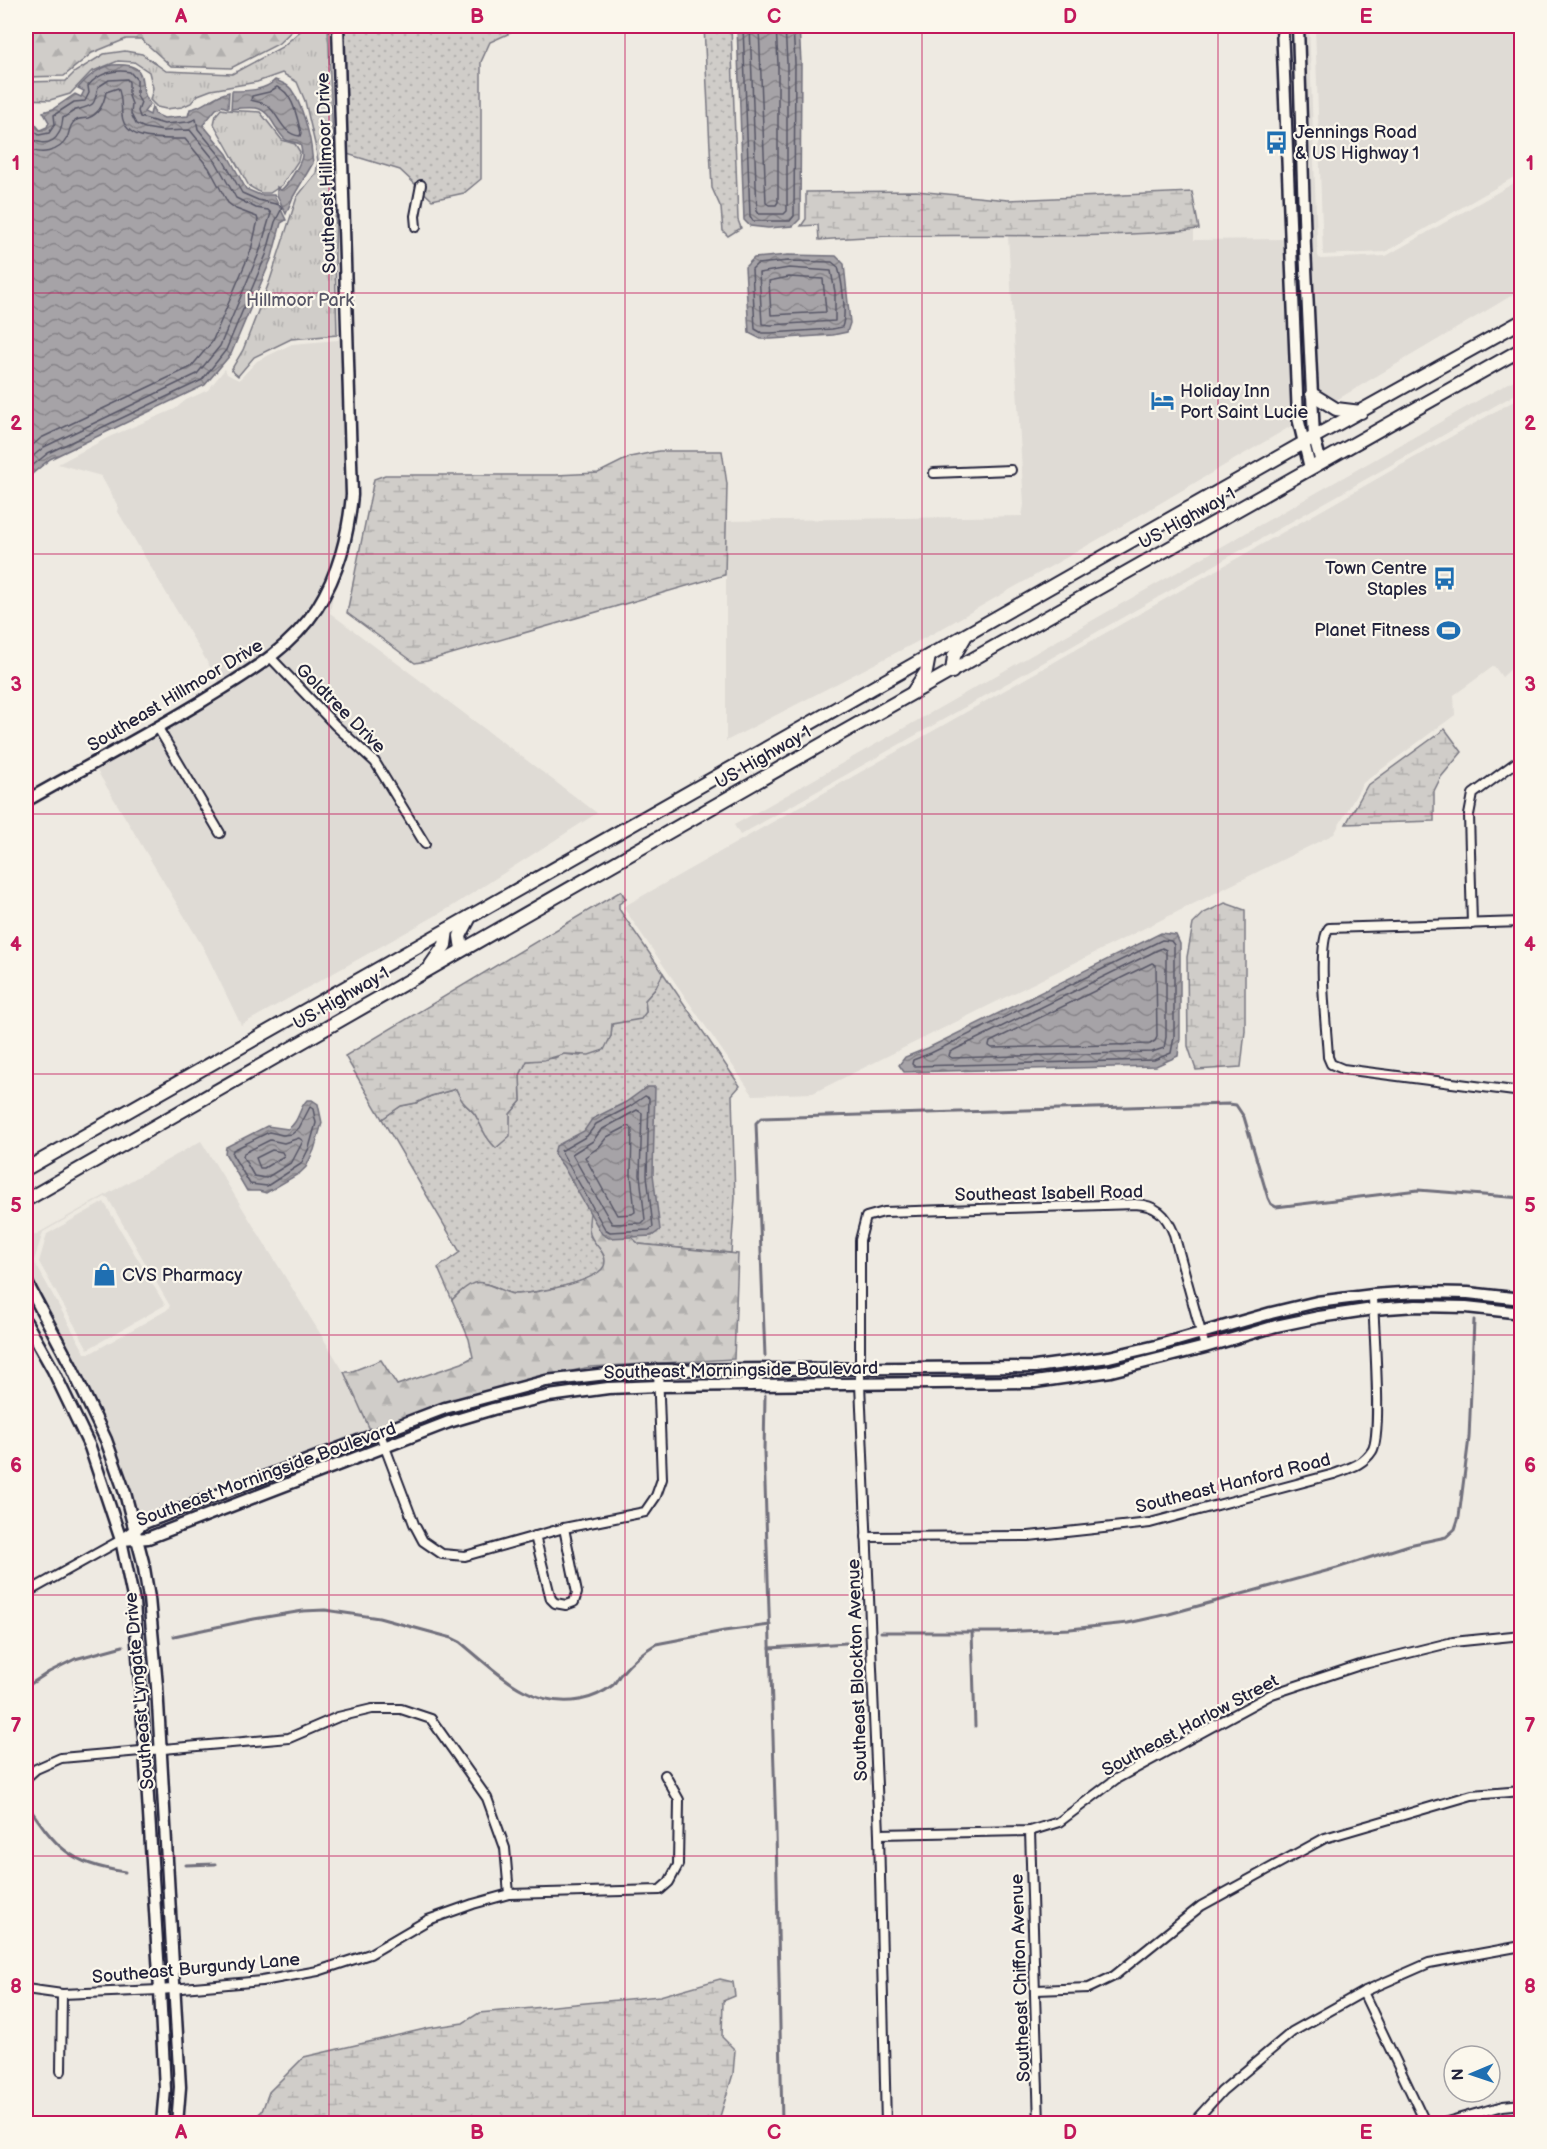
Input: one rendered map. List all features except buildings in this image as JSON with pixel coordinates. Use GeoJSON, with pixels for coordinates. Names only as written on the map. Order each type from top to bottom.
{"type":"FeatureCollection","features":[{"type":"Feature","properties":{"kind":"main road","name":"US Highway 1"},"geometry":{"type":"LineString","coordinates":[[26,1169],[1314,436],[1361,412],[1521,321]]}},
{"type":"Feature","properties":{"kind":"main road","name":"US Highway 1"},"geometry":{"type":"LineString","coordinates":[[26,1200],[428,968],[1521,350]]}},
{"type":"Feature","properties":{"kind":"main road"},"geometry":{"type":"LineString","coordinates":[[1312,394],[1336,409],[1361,412]]}},
{"type":"Feature","properties":{"kind":"main road"},"geometry":{"type":"LineString","coordinates":[[952,672],[954,656],[966,636]]}},
{"type":"Feature","properties":{"kind":"main road"},"geometry":{"type":"LineString","coordinates":[[913,693],[926,672],[929,657]]}},
{"type":"Feature","properties":{"kind":"main road"},"geometry":{"type":"LineString","coordinates":[[462,949],[460,936],[471,916]]}},
{"type":"Feature","properties":{"kind":"main road"},"geometry":{"type":"LineString","coordinates":[[428,968],[445,945],[447,930]]}},
{"type":"Feature","properties":{"kind":"street","name":"Southeast Hillmoor Drive"},"geometry":{"type":"LineString","coordinates":[[26,801],[158,728],[271,658],[317,608],[344,547],[351,503],[338,26]]}},
{"type":"Feature","properties":{"kind":"street"},"geometry":{"type":"LineString","coordinates":[[1282,26],[1298,418],[1303,443],[1316,466]]}},
{"type":"Feature","properties":{"kind":"street"},"geometry":{"type":"LineString","coordinates":[[1298,26],[1305,247],[1316,466]]}},
{"type":"Feature","properties":{"kind":"street"},"geometry":{"type":"LineString","coordinates":[[416,227],[415,216],[420,185]]}},
{"type":"Feature","properties":{"kind":"street"},"geometry":{"type":"LineString","coordinates":[[933,473],[1011,471]]}},
{"type":"Feature","properties":{"kind":"street","name":"Goldtree Drive"},"geometry":{"type":"LineString","coordinates":[[271,658],[335,725],[375,762],[425,844]]}},
{"type":"Feature","properties":{"kind":"street"},"geometry":{"type":"LineString","coordinates":[[158,728],[220,834]]}},
{"type":"Feature","properties":{"kind":"street"},"geometry":{"type":"LineString","coordinates":[[1472,924],[1469,815],[1473,794],[1521,758]]}},
{"type":"Feature","properties":{"kind":"street"},"geometry":{"type":"LineString","coordinates":[[1521,922],[1329,928],[1324,934],[1323,963],[1328,1057],[1331,1064],[1343,1069],[1521,1092]]}},
{"type":"Feature","properties":{"kind":"street","name":"Southeast Isabell Road"},"geometry":{"type":"LineString","coordinates":[[866,1217],[896,1211],[1135,1204],[1152,1206],[1165,1217],[1174,1234],[1205,1347]]}},
{"type":"Feature","properties":{"kind":"street","name":"Southeast Blockton Avenue"},"geometry":{"type":"LineString","coordinates":[[866,1217],[860,1240],[860,1384],[879,1834],[886,2124]]}},
{"type":"Feature","properties":{"kind":"street","name":"Southeast Lyngate Drive"},"geometry":{"type":"LineString","coordinates":[[26,1281],[106,1440],[125,1493],[149,1598],[161,1749],[175,1988],[180,2087],[177,2124]]}},
{"type":"Feature","properties":{"kind":"street","name":"Southeast Morningside Boulevard"},"geometry":{"type":"LineString","coordinates":[[136,1535],[144,1523],[445,1408],[570,1377],[658,1371],[1035,1366],[1109,1357],[1317,1302],[1416,1292],[1468,1293],[1517,1298]]}},
{"type":"Feature","properties":{"kind":"street","name":"Southeast Hanford Road"},"geometry":{"type":"LineString","coordinates":[[866,1537],[1029,1536],[1150,1522],[1334,1474],[1360,1464],[1374,1449],[1377,1424],[1373,1295]]}},
{"type":"Feature","properties":{"kind":"street"},"geometry":{"type":"LineString","coordinates":[[1516,1313],[1517,1298]]}},
{"type":"Feature","properties":{"kind":"street","name":"Southeast Morningside Boulevard"},"geometry":{"type":"LineString","coordinates":[[121,1540],[136,1535],[148,1539],[449,1422],[523,1402],[572,1392],[659,1386],[1035,1382],[1111,1371],[1276,1326],[1373,1309],[1416,1306],[1466,1307],[1516,1313]]}},
{"type":"Feature","properties":{"kind":"street","name":"Southeast Lyngate Drive"},"geometry":{"type":"LineString","coordinates":[[26,1322],[53,1370],[90,1447],[121,1540],[134,1602],[146,1750],[160,1990],[165,2089],[162,2124]]}},
{"type":"Feature","properties":{"kind":"street"},"geometry":{"type":"LineString","coordinates":[[380,1434],[414,1524],[423,1541],[442,1554],[465,1556],[564,1528],[645,1512],[656,1496],[662,1479],[658,1371]]}},
{"type":"Feature","properties":{"kind":"street"},"geometry":{"type":"LineString","coordinates":[[519,1388],[523,1402]]}},
{"type":"Feature","properties":{"kind":"street"},"geometry":{"type":"LineString","coordinates":[[256,1481],[261,1495]]}},
{"type":"Feature","properties":{"kind":"street"},"geometry":{"type":"LineString","coordinates":[[535,1536],[551,1599],[555,1603],[566,1605],[574,1602],[577,1593],[564,1528]]}},
{"type":"Feature","properties":{"kind":"street"},"geometry":{"type":"LineString","coordinates":[[26,1593],[121,1540]]}},
{"type":"Feature","properties":{"kind":"street","name":"Southeast Harlow Street"},"geometry":{"type":"LineString","coordinates":[[879,1834],[1030,1831],[1059,1822],[1116,1779],[1272,1694],[1360,1665],[1453,1642],[1521,1635]]}},
{"type":"Feature","properties":{"kind":"street"},"geometry":{"type":"LineString","coordinates":[[26,1778],[36,1769],[61,1758],[289,1738],[338,1718],[372,1709],[401,1709],[430,1719],[488,1798],[505,1848],[509,1894]]}},
{"type":"Feature","properties":{"kind":"street","name":"Southeast Burgundy Lane"},"geometry":{"type":"LineString","coordinates":[[26,1989],[62,1994],[160,1990],[262,1981],[318,1971],[370,1954],[428,1920],[509,1894],[660,1890],[669,1882],[678,1864],[679,1800],[665,1775]]}},
{"type":"Feature","properties":{"kind":"street"},"geometry":{"type":"LineString","coordinates":[[1036,1990],[1089,1988],[1114,1976],[1201,1906],[1325,1838],[1472,1796],[1521,1791]]}},
{"type":"Feature","properties":{"kind":"street","name":"Southeast Chiffon Avenue"},"geometry":{"type":"LineString","coordinates":[[1030,1831],[1039,2124]]}},
{"type":"Feature","properties":{"kind":"street"},"geometry":{"type":"LineString","coordinates":[[1192,2124],[1222,2091],[1292,2032],[1363,1992],[1429,1963],[1521,1946]]}},
{"type":"Feature","properties":{"kind":"street"},"geometry":{"type":"LineString","coordinates":[[1363,1992],[1426,2124]]}},
{"type":"Feature","properties":{"kind":"street"},"geometry":{"type":"LineString","coordinates":[[61,2071],[62,1994]]}},
{"type":"Feature","properties":{"kind":"street"},"geometry":{"type":"LineString","coordinates":[[1440,2124],[1503,2106],[1521,2104]]}},
{"type":"Feature","properties":{"kind":"shaded area"},"geometry":{"type":"Polygon","coordinates":[[[1304,26],[1309,26],[1317,241],[1320,259],[1386,256],[1521,179],[1521,290],[1333,402],[1318,391],[1310,240],[1304,26]]]}},
{"type":"Feature","properties":{"kind":"shaded area"},"geometry":{"type":"Polygon","coordinates":[[[1315,26],[1521,26],[1521,173],[1385,252],[1323,255],[1315,26]]]}},
{"type":"Feature","properties":{"kind":"shaded area"},"geometry":{"type":"Polygon","coordinates":[[[1194,229],[1194,240],[1285,239],[1293,425],[934,633],[726,741],[726,521],[1022,516],[1024,505],[1008,236],[1136,235],[1194,229]]]}},
{"type":"Feature","properties":{"kind":"shaded area"},"geometry":{"type":"Polygon","coordinates":[[[342,337],[346,495],[339,546],[332,566],[312,605],[297,625],[267,654],[129,739],[92,759],[219,682],[117,510],[119,508],[101,476],[58,464],[109,437],[175,409],[186,400],[208,390],[225,369],[227,374],[239,380],[257,361],[292,344],[338,340],[342,337]]]}},
{"type":"Feature","properties":{"kind":"shaded area"},"geometry":{"type":"Polygon","coordinates":[[[1521,376],[1521,391],[740,835],[734,825],[1521,376]]]}},
{"type":"Feature","properties":{"kind":"shaded area"},"geometry":{"type":"Polygon","coordinates":[[[1521,397],[1521,660],[1502,677],[1494,666],[1454,695],[1455,715],[1363,783],[1334,834],[813,1093],[753,1095],[623,907],[1521,397]]]}},
{"type":"Feature","properties":{"kind":"shaded area"},"geometry":{"type":"Polygon","coordinates":[[[334,587],[330,613],[597,813],[451,907],[241,1025],[204,949],[96,769],[274,662],[306,631],[322,610],[334,587]]]}},
{"type":"Feature","properties":{"kind":"shaded area"},"geometry":{"type":"Polygon","coordinates":[[[201,1141],[344,1372],[371,1432],[138,1521],[111,1438],[26,1270],[26,1240],[201,1141]],[[105,1197],[43,1232],[34,1261],[85,1353],[91,1353],[167,1310],[170,1306],[109,1200],[105,1197]]]}},
{"type":"Feature","properties":{"kind":"shaded area"},"geometry":{"type":"Polygon","coordinates":[[[104,1202],[165,1305],[88,1349],[39,1262],[47,1234],[104,1202]]]}},
{"type":"Feature","properties":{"kind":"green space"},"geometry":{"type":"Polygon","coordinates":[[[26,26],[297,26],[278,44],[231,68],[171,66],[141,39],[126,39],[92,53],[64,76],[26,77],[26,26]]]}},
{"type":"Feature","properties":{"kind":"green space","name":"Hillmoor Park"},"geometry":{"type":"Polygon","coordinates":[[[306,26],[328,26],[336,211],[337,335],[291,339],[254,357],[238,376],[231,370],[243,350],[270,280],[297,197],[316,173],[318,161],[315,144],[305,101],[297,82],[282,73],[257,82],[211,90],[198,95],[191,103],[182,107],[166,109],[157,107],[150,100],[153,88],[149,72],[134,62],[118,61],[91,72],[70,94],[50,100],[26,99],[26,82],[66,81],[75,72],[104,54],[125,51],[142,54],[166,71],[232,74],[282,47],[306,26]]]}},
{"type":"Feature","properties":{"kind":"green space"},"geometry":{"type":"Polygon","coordinates":[[[343,26],[521,26],[490,42],[481,62],[481,179],[464,193],[432,200],[400,170],[347,154],[343,26]]]}},
{"type":"Feature","properties":{"kind":"green space"},"geometry":{"type":"Polygon","coordinates":[[[704,26],[731,26],[738,220],[741,228],[728,236],[723,231],[721,208],[712,188],[704,26]]]}},
{"type":"Feature","properties":{"kind":"green space"},"geometry":{"type":"Polygon","coordinates":[[[221,109],[260,112],[282,140],[295,144],[300,152],[298,161],[282,185],[270,193],[261,193],[249,186],[214,124],[216,115],[221,109]]]}},
{"type":"Feature","properties":{"kind":"green space"},"geometry":{"type":"Polygon","coordinates":[[[916,191],[1008,200],[1192,192],[1199,229],[1104,235],[914,236],[819,240],[818,225],[801,226],[806,219],[806,192],[916,191]]]}},
{"type":"Feature","properties":{"kind":"green space"},"geometry":{"type":"Polygon","coordinates":[[[659,451],[722,451],[727,484],[725,575],[415,663],[347,613],[374,479],[385,475],[598,473],[630,457],[659,451]]]}},
{"type":"Feature","properties":{"kind":"green space"},"geometry":{"type":"Polygon","coordinates":[[[1445,729],[1462,752],[1441,777],[1434,791],[1434,821],[1346,824],[1367,786],[1445,729]]]}},
{"type":"Feature","properties":{"kind":"green space"},"geometry":{"type":"Polygon","coordinates":[[[621,891],[626,899],[619,904],[619,909],[663,973],[655,989],[645,1000],[646,1012],[641,1019],[612,1024],[611,1036],[604,1050],[589,1055],[564,1054],[544,1060],[527,1061],[520,1075],[521,1101],[510,1114],[510,1136],[496,1148],[456,1089],[401,1106],[382,1119],[345,1056],[621,891]]]}},
{"type":"Feature","properties":{"kind":"green space"},"geometry":{"type":"Polygon","coordinates":[[[1225,903],[1245,910],[1245,1031],[1241,1067],[1196,1070],[1188,1046],[1187,957],[1193,924],[1204,913],[1225,903]]]}},
{"type":"Feature","properties":{"kind":"green space"},"geometry":{"type":"Polygon","coordinates":[[[663,973],[740,1086],[732,1095],[735,1198],[731,1253],[639,1244],[610,1218],[590,1236],[605,1260],[601,1270],[592,1276],[565,1286],[515,1294],[488,1284],[479,1284],[470,1286],[452,1300],[438,1268],[460,1252],[382,1119],[401,1106],[456,1089],[496,1148],[509,1136],[510,1114],[521,1101],[520,1075],[527,1061],[554,1058],[564,1054],[580,1056],[611,1036],[612,1024],[646,1012],[645,1000],[655,989],[663,973]]]}},
{"type":"Feature","properties":{"kind":"green space"},"geometry":{"type":"Polygon","coordinates":[[[592,1207],[610,1218],[639,1244],[738,1254],[734,1359],[590,1367],[513,1384],[443,1403],[371,1432],[344,1372],[350,1372],[381,1360],[397,1385],[462,1363],[473,1357],[469,1339],[452,1300],[474,1283],[484,1283],[508,1293],[522,1294],[577,1282],[599,1272],[605,1261],[603,1253],[590,1234],[589,1220],[592,1207]]]}},
{"type":"Feature","properties":{"kind":"green space"},"geometry":{"type":"Polygon","coordinates":[[[720,1979],[733,1982],[735,1996],[723,2001],[722,2037],[735,2050],[733,2074],[718,2123],[249,2123],[262,2111],[269,2092],[304,2057],[429,2028],[463,2023],[479,2013],[660,1996],[720,1979]]]}},
{"type":"Feature","properties":{"kind":"water"},"geometry":{"type":"Polygon","coordinates":[[[737,26],[799,26],[801,63],[800,219],[793,226],[768,228],[750,226],[744,220],[737,26]]]}},
{"type":"Feature","properties":{"kind":"water"},"geometry":{"type":"Polygon","coordinates":[[[112,65],[125,65],[138,70],[145,96],[150,104],[144,112],[150,115],[152,106],[155,114],[164,118],[188,116],[190,109],[229,92],[228,108],[222,106],[216,109],[203,125],[227,154],[246,189],[260,195],[274,195],[286,220],[281,223],[272,257],[231,354],[205,385],[50,459],[26,479],[26,118],[33,121],[40,130],[47,127],[49,122],[43,112],[53,109],[75,94],[81,97],[84,91],[78,88],[97,71],[112,65]]]}},
{"type":"Feature","properties":{"kind":"water"},"geometry":{"type":"Polygon","coordinates":[[[275,80],[289,87],[299,103],[308,130],[313,163],[286,214],[277,195],[277,187],[281,190],[297,168],[302,155],[300,144],[286,140],[261,110],[256,108],[231,109],[232,91],[261,88],[275,80]]]}},
{"type":"Feature","properties":{"kind":"water"},"geometry":{"type":"Polygon","coordinates":[[[788,255],[836,256],[844,264],[850,323],[847,332],[771,339],[761,339],[749,333],[745,267],[754,258],[788,255]]]}},
{"type":"Feature","properties":{"kind":"water"},"geometry":{"type":"Polygon","coordinates":[[[1161,933],[1176,935],[1180,944],[1178,1056],[1156,1066],[904,1072],[899,1065],[905,1057],[928,1048],[1161,933]]]}},
{"type":"Feature","properties":{"kind":"water"},"geometry":{"type":"Polygon","coordinates":[[[647,1087],[655,1087],[653,1174],[660,1230],[652,1236],[609,1238],[602,1234],[554,1154],[556,1146],[584,1131],[592,1119],[626,1102],[647,1087]]]}},
{"type":"Feature","properties":{"kind":"water"},"geometry":{"type":"Polygon","coordinates":[[[307,1100],[318,1104],[322,1123],[306,1167],[266,1193],[247,1191],[225,1153],[226,1147],[267,1126],[288,1129],[295,1122],[307,1100]]]}},
{"type":"Feature","properties":{"kind":"waterway"},"geometry":{"type":"LineString","coordinates":[[765,1356],[756,1123],[761,1118],[1229,1104],[1236,1105],[1244,1117],[1268,1198],[1276,1207],[1418,1190],[1522,1198]]}},
{"type":"Feature","properties":{"kind":"waterway"},"geometry":{"type":"LineString","coordinates":[[881,1632],[1000,1632],[1070,1629],[1128,1623],[1169,1614],[1337,1568],[1409,1545],[1446,1537],[1455,1529],[1459,1517],[1469,1438],[1474,1320]]}},
{"type":"Feature","properties":{"kind":"waterway"},"geometry":{"type":"LineString","coordinates":[[765,1395],[764,1452],[776,1832],[782,2124]]}},
{"type":"Feature","properties":{"kind":"waterway"},"geometry":{"type":"LineString","coordinates":[[174,1636],[303,1611],[325,1610],[379,1618],[452,1638],[514,1685],[545,1699],[562,1701],[580,1700],[606,1690],[633,1662],[656,1644],[770,1625]]}},
{"type":"Feature","properties":{"kind":"waterway"},"geometry":{"type":"LineString","coordinates":[[972,1632],[975,1726]]}},
{"type":"Feature","properties":{"kind":"waterway"},"geometry":{"type":"LineString","coordinates":[[770,1648],[846,1643]]}},
{"type":"Feature","properties":{"kind":"waterway"},"geometry":{"type":"LineString","coordinates":[[26,1687],[75,1659],[123,1646]]}},
{"type":"Feature","properties":{"kind":"waterway"},"geometry":{"type":"LineString","coordinates":[[26,1803],[47,1832],[66,1851],[90,1864],[125,1872]]}},
{"type":"Feature","properties":{"kind":"waterway"},"geometry":{"type":"LineString","coordinates":[[186,1865],[215,1864]]}},
{"type":"Feature","properties":{"kind":"place","name":"Jennings Road & US Highway 1"},"geometry":{"type":"Point","coordinates":[1277,142]}},
{"type":"Feature","properties":{"kind":"place","name":"Holiday Inn Port Saint Lucie"},"geometry":{"type":"Point","coordinates":[1162,401]}},
{"type":"Feature","properties":{"kind":"place","name":"Town Centre Staples"},"geometry":{"type":"Point","coordinates":[1445,578]}},
{"type":"Feature","properties":{"kind":"place","name":"Planet Fitness"},"geometry":{"type":"Point","coordinates":[1448,630]}},
{"type":"Feature","properties":{"kind":"place","name":"CVS Pharmacy"},"geometry":{"type":"Point","coordinates":[104,1275]}}]}
